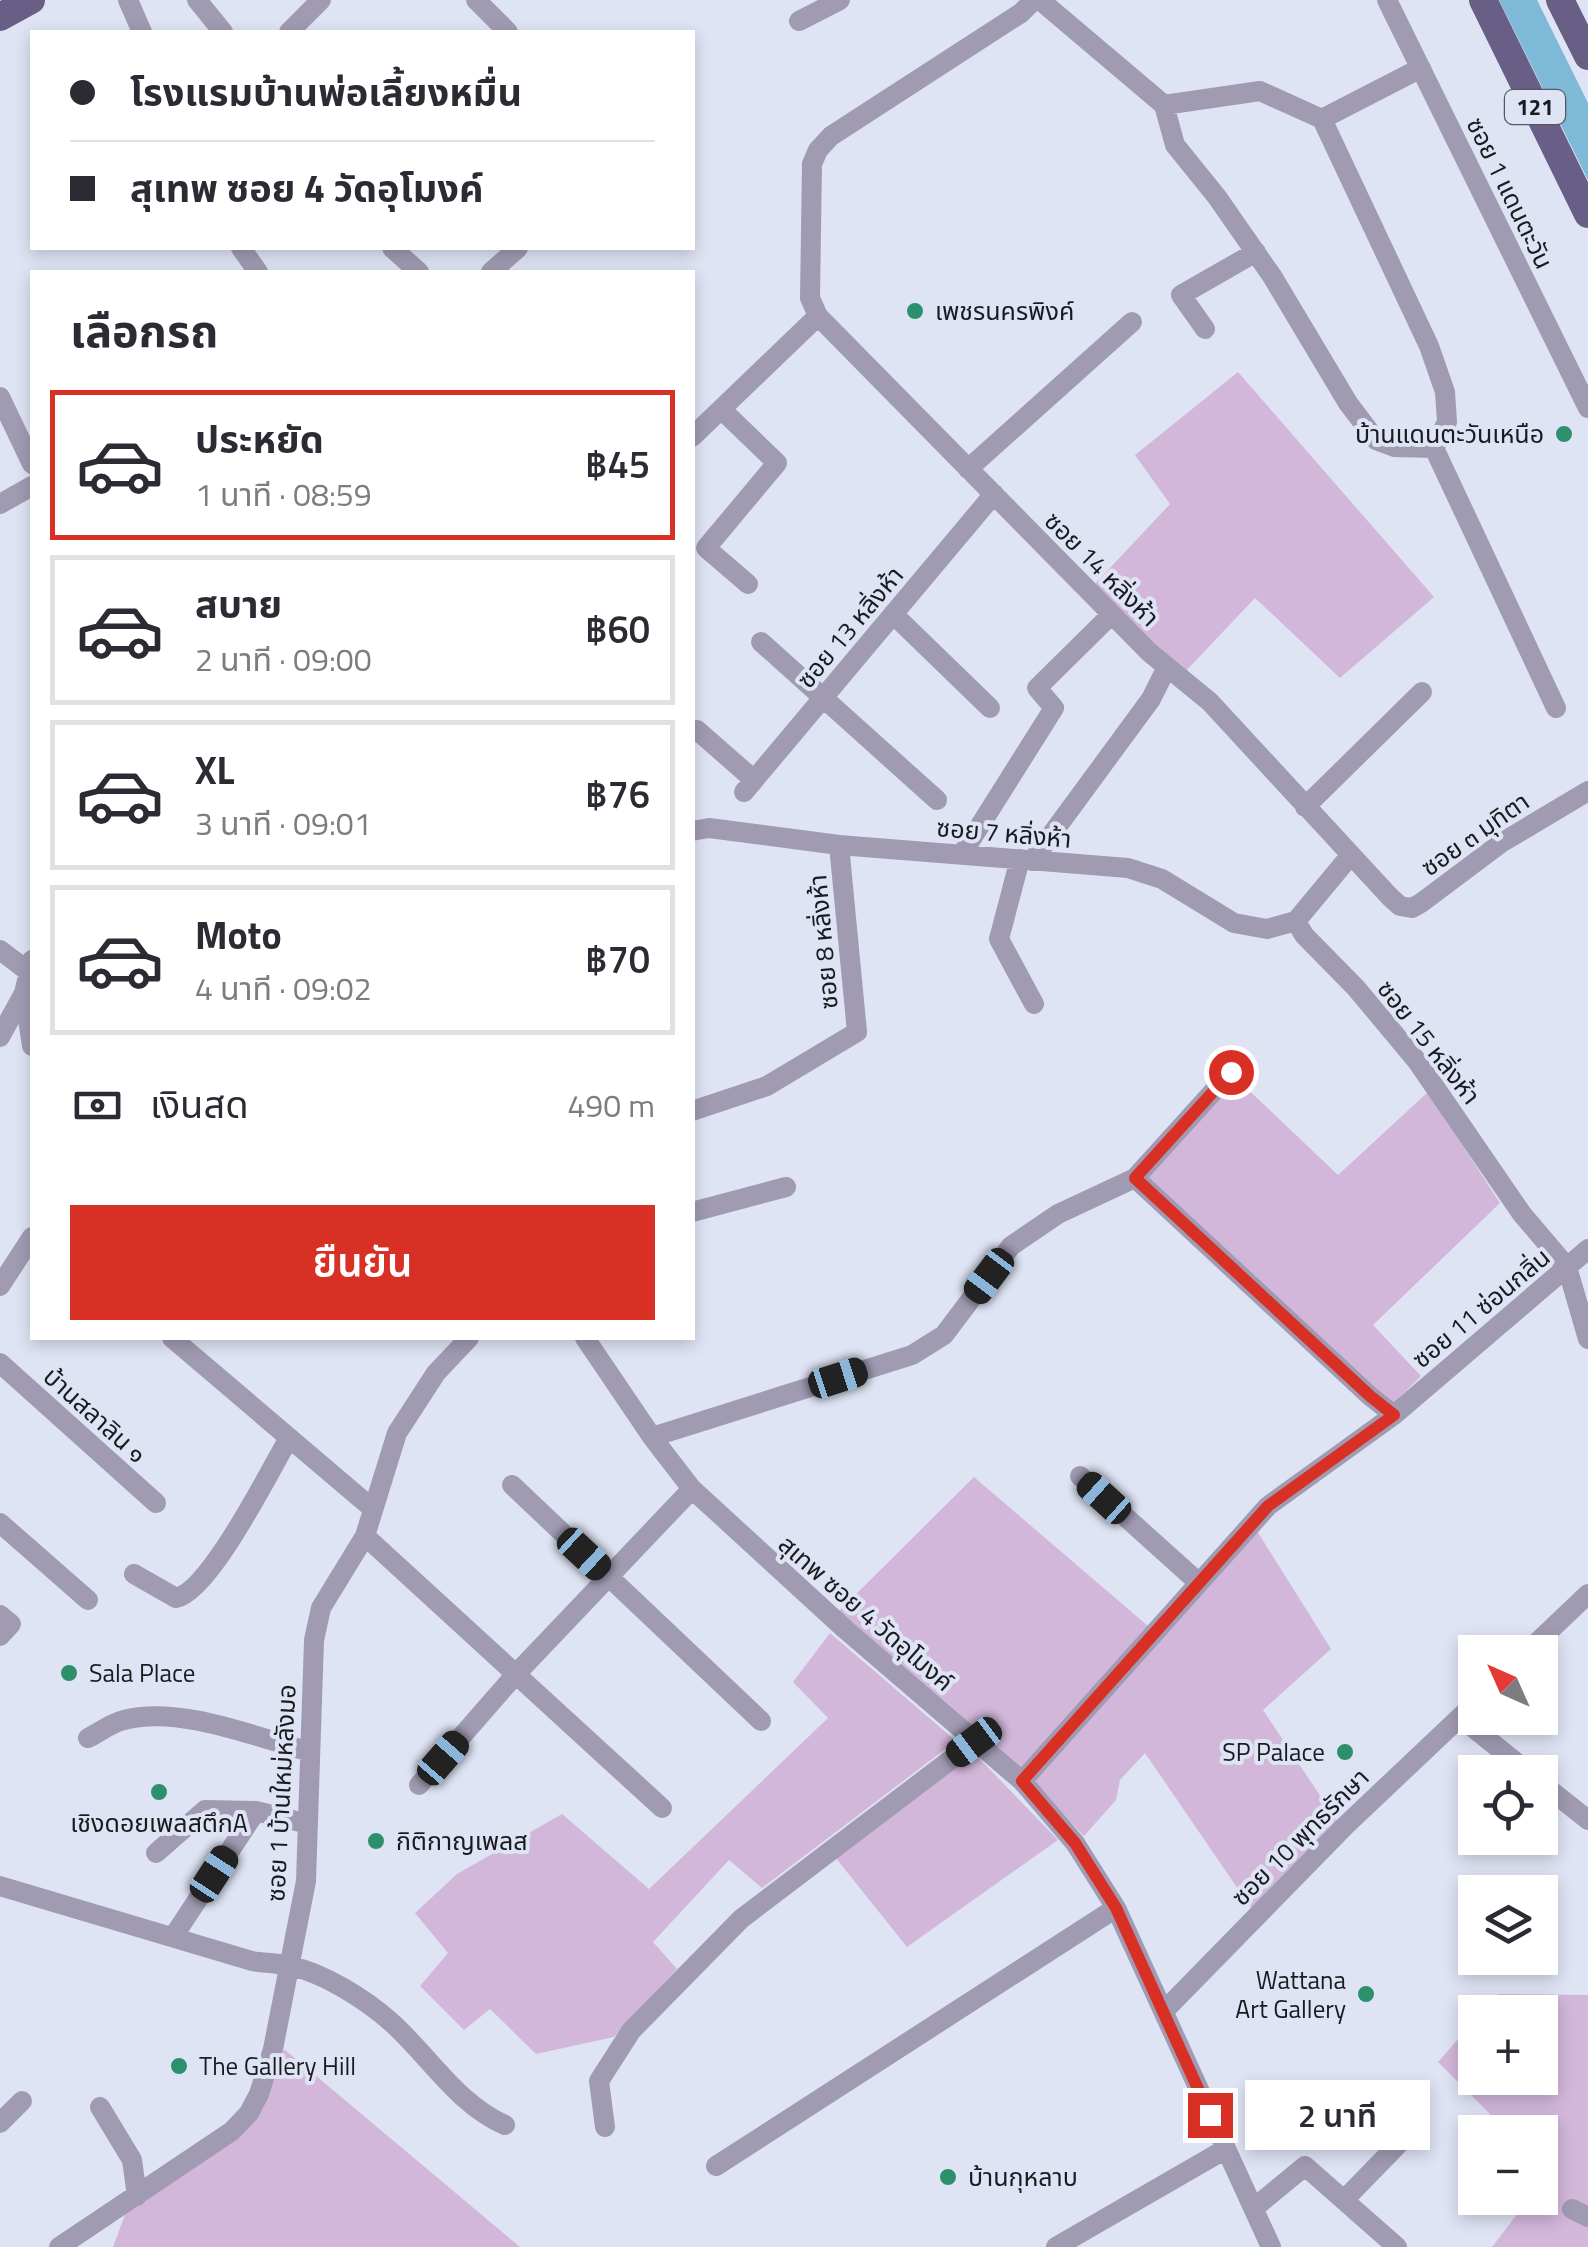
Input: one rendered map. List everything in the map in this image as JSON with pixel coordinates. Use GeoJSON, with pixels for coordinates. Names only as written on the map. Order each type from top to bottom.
{"type":"FeatureCollection","features":[{"type":"Feature","properties":{"kind":"main road"},"geometry":{"type":"LineString","coordinates":[[0,17],[31,0]]}},
{"type":"Feature","properties":{"kind":"main road","name":"121"},"geometry":{"type":"LineString","coordinates":[[1483,0],[1588,214]]}},
{"type":"Feature","properties":{"kind":"main road"},"geometry":{"type":"LineString","coordinates":[[1560,0],[1586,49]]}},
{"type":"Feature","properties":{"kind":"street"},"geometry":{"type":"LineString","coordinates":[[128,0],[141,30]]}},
{"type":"Feature","properties":{"kind":"street"},"geometry":{"type":"LineString","coordinates":[[197,0],[221,30]]}},
{"type":"Feature","properties":{"kind":"street"},"geometry":{"type":"LineString","coordinates":[[291,30],[321,0]]}},
{"type":"Feature","properties":{"kind":"street"},"geometry":{"type":"LineString","coordinates":[[476,0],[506,30]]}},
{"type":"Feature","properties":{"kind":"street"},"geometry":{"type":"LineString","coordinates":[[799,21],[840,0]]}},
{"type":"Feature","properties":{"kind":"street"},"geometry":{"type":"LineString","coordinates":[[695,434],[818,316],[810,298],[812,164],[818,150],[832,136],[1037,0],[1164,105],[1175,144],[1256,252],[1348,403],[1376,440],[1395,447],[1434,448]]}},
{"type":"Feature","properties":{"kind":"street","name":"ซอย 1 แดนตะวัน"},"geometry":{"type":"LineString","coordinates":[[1387,0],[1588,408]]}},
{"type":"Feature","properties":{"kind":"street"},"geometry":{"type":"LineString","coordinates":[[1322,119],[1421,68]]}},
{"type":"Feature","properties":{"kind":"street"},"geometry":{"type":"LineString","coordinates":[[1164,105],[1260,91],[1322,119],[1429,346],[1445,392],[1447,422],[1434,448]]}},
{"type":"Feature","properties":{"kind":"street"},"geometry":{"type":"LineString","coordinates":[[394,250],[418,270]]}},
{"type":"Feature","properties":{"kind":"street"},"geometry":{"type":"LineString","coordinates":[[493,270],[516,250]]}},
{"type":"Feature","properties":{"kind":"street"},"geometry":{"type":"LineString","coordinates":[[1205,329],[1181,295],[1256,252]]}},
{"type":"Feature","properties":{"kind":"street","name":"ซอย 14 หลิ่งห้า"},"geometry":{"type":"LineString","coordinates":[[818,316],[1112,614],[1210,702],[1350,856]]}},
{"type":"Feature","properties":{"kind":"street"},"geometry":{"type":"LineString","coordinates":[[968,469],[1132,322]]}},
{"type":"Feature","properties":{"kind":"street"},"geometry":{"type":"LineString","coordinates":[[0,397],[30,460]]}},
{"type":"Feature","properties":{"kind":"street"},"geometry":{"type":"LineString","coordinates":[[721,409],[777,462],[706,548],[748,584]]}},
{"type":"Feature","properties":{"kind":"street"},"geometry":{"type":"LineString","coordinates":[[1434,448],[1556,708]]}},
{"type":"Feature","properties":{"kind":"street"},"geometry":{"type":"LineString","coordinates":[[0,504],[30,487]]}},
{"type":"Feature","properties":{"kind":"street","name":"ซอย 13 หลิ่งห้า"},"geometry":{"type":"LineString","coordinates":[[697,730],[749,786],[994,494]]}},
{"type":"Feature","properties":{"kind":"street"},"geometry":{"type":"LineString","coordinates":[[893,614],[990,708]]}},
{"type":"Feature","properties":{"kind":"street"},"geometry":{"type":"LineString","coordinates":[[962,854],[1054,708],[1036,688],[1112,614]]}},
{"type":"Feature","properties":{"kind":"street"},"geometry":{"type":"LineString","coordinates":[[761,642],[937,800]]}},
{"type":"Feature","properties":{"kind":"street"},"geometry":{"type":"LineString","coordinates":[[1034,1004],[999,939],[1026,860],[1151,699],[1167,667]]}},
{"type":"Feature","properties":{"kind":"street"},"geometry":{"type":"LineString","coordinates":[[1305,807],[1422,692]]}},
{"type":"Feature","properties":{"kind":"street","name":"ซอย ๓ มุทิตา"},"geometry":{"type":"LineString","coordinates":[[1350,856],[1400,906],[1412,908],[1501,843],[1588,791]]}},
{"type":"Feature","properties":{"kind":"street","name":"ซอย 7 หลิ่งห้า"},"geometry":{"type":"LineString","coordinates":[[695,831],[709,828],[839,844],[1128,868],[1162,879],[1234,923],[1267,929],[1296,921]]}},
{"type":"Feature","properties":{"kind":"street","name":"ซอย 8 หลิ่งห้า"},"geometry":{"type":"LineString","coordinates":[[695,1109],[767,1086],[857,1032],[839,844]]}},
{"type":"Feature","properties":{"kind":"street"},"geometry":{"type":"LineString","coordinates":[[1296,921],[1350,856]]}},
{"type":"Feature","properties":{"kind":"street","name":"ซอย 15 หลิ่งห้า"},"geometry":{"type":"LineString","coordinates":[[1296,921],[1304,936],[1356,988],[1418,1061],[1522,1214],[1567,1267]]}},
{"type":"Feature","properties":{"kind":"street"},"geometry":{"type":"LineString","coordinates":[[0,950],[29,975],[0,1037]]}},
{"type":"Feature","properties":{"kind":"street"},"geometry":{"type":"LineString","coordinates":[[652,1438],[912,1355],[944,1335],[1011,1246],[1058,1214],[1135,1178],[1231,1072]]}},
{"type":"Feature","properties":{"kind":"street"},"geometry":{"type":"LineString","coordinates":[[1135,1178],[1394,1415]]}},
{"type":"Feature","properties":{"kind":"street"},"geometry":{"type":"LineString","coordinates":[[695,1211],[786,1187]]}},
{"type":"Feature","properties":{"kind":"street"},"geometry":{"type":"LineString","coordinates":[[0,1286],[30,1240]]}},
{"type":"Feature","properties":{"kind":"street","name":"ซอย 11 ซ่อนกลิ่น"},"geometry":{"type":"LineString","coordinates":[[1022,1781],[1268,1506],[1394,1415],[1588,1248]]}},
{"type":"Feature","properties":{"kind":"street"},"geometry":{"type":"LineString","coordinates":[[1567,1267],[1588,1339]]}},
{"type":"Feature","properties":{"kind":"street"},"geometry":{"type":"LineString","coordinates":[[174,1340],[372,1509]]}},
{"type":"Feature","properties":{"kind":"street","name":"ซอย 1 บ้านใหม่หลังมอ"},"geometry":{"type":"LineString","coordinates":[[59,2247],[232,2131],[249,2113],[259,2094],[306,1881],[314,1640],[321,1608],[366,1536],[397,1432],[436,1373],[467,1340]]}},
{"type":"Feature","properties":{"kind":"street","name":"สุเทพ ซอย 4 วัดอุโมงค์"},"geometry":{"type":"LineString","coordinates":[[586,1340],[692,1490],[1022,1781],[1075,1843],[1116,1908],[1271,2247]]}},
{"type":"Feature","properties":{"kind":"street","name":"บ้านสลาลิน ๑"},"geometry":{"type":"LineString","coordinates":[[0,1363],[156,1504]]}},
{"type":"Feature","properties":{"kind":"street"},"geometry":{"type":"LineString","coordinates":[[134,1574],[176,1598],[188,1596],[217,1562],[289,1438]]}},
{"type":"Feature","properties":{"kind":"street"},"geometry":{"type":"LineString","coordinates":[[1080,1476],[1200,1583]]}},
{"type":"Feature","properties":{"kind":"street"},"geometry":{"type":"LineString","coordinates":[[512,1484],[761,1721]]}},
{"type":"Feature","properties":{"kind":"street"},"geometry":{"type":"LineString","coordinates":[[419,1785],[516,1674],[692,1490]]}},
{"type":"Feature","properties":{"kind":"street"},"geometry":{"type":"LineString","coordinates":[[0,1523],[88,1600]]}},
{"type":"Feature","properties":{"kind":"street"},"geometry":{"type":"LineString","coordinates":[[366,1536],[662,1808]]}},
{"type":"Feature","properties":{"kind":"street"},"geometry":{"type":"LineString","coordinates":[[1545,1635],[1588,1594]]}},
{"type":"Feature","properties":{"kind":"street"},"geometry":{"type":"LineString","coordinates":[[0,1614],[11,1624],[0,1636]]}},
{"type":"Feature","properties":{"kind":"street"},"geometry":{"type":"LineString","coordinates":[[88,1738],[120,1720],[149,1715],[188,1719],[310,1752]]}},
{"type":"Feature","properties":{"kind":"street","name":"ซอย 10 พุทธรักษา"},"geometry":{"type":"LineString","coordinates":[[1165,2010],[1315,1856],[1458,1719]]}},
{"type":"Feature","properties":{"kind":"street"},"geometry":{"type":"LineString","coordinates":[[1492,1735],[1511,1755]]}},
{"type":"Feature","properties":{"kind":"street"},"geometry":{"type":"LineString","coordinates":[[605,2127],[599,2081],[631,2030],[741,1918],[974,1742]]}},
{"type":"Feature","properties":{"kind":"street"},"geometry":{"type":"LineString","coordinates":[[1558,1796],[1588,1820]]}},
{"type":"Feature","properties":{"kind":"street"},"geometry":{"type":"LineString","coordinates":[[156,1853],[206,1810],[256,1811],[308,1824]]}},
{"type":"Feature","properties":{"kind":"street"},"geometry":{"type":"LineString","coordinates":[[173,1938],[256,1811]]}},
{"type":"Feature","properties":{"kind":"street"},"geometry":{"type":"LineString","coordinates":[[0,1886],[252,1961],[290,1966],[338,1986],[389,2020],[464,2097],[485,2116],[505,2125]]}},
{"type":"Feature","properties":{"kind":"street"},"geometry":{"type":"LineString","coordinates":[[716,2166],[1116,1908]]}},
{"type":"Feature","properties":{"kind":"street"},"geometry":{"type":"LineString","coordinates":[[0,2123],[22,2101]]}},
{"type":"Feature","properties":{"kind":"street"},"geometry":{"type":"LineString","coordinates":[[100,2107],[132,2160],[137,2196]]}},
{"type":"Feature","properties":{"kind":"street"},"geometry":{"type":"LineString","coordinates":[[1344,2200],[1418,2124]]}},
{"type":"Feature","properties":{"kind":"street"},"geometry":{"type":"LineString","coordinates":[[1056,2247],[1224,2150]]}},
{"type":"Feature","properties":{"kind":"street"},"geometry":{"type":"LineString","coordinates":[[1254,2208],[1306,2166],[1396,2247]]}},
{"type":"Feature","properties":{"kind":"shaded area"},"geometry":{"type":"Polygon","coordinates":[[[1238,372],[1434,597],[1340,678],[1255,598],[1184,673],[1094,585],[1170,504],[1135,455],[1238,372]]]}},
{"type":"Feature","properties":{"kind":"shaded area"},"geometry":{"type":"Polygon","coordinates":[[[1237,1079],[1338,1175],[1428,1092],[1500,1203],[1373,1325],[1421,1376],[1393,1404],[1147,1177],[1237,1079]]]}},
{"type":"Feature","properties":{"kind":"shaded area"},"geometry":{"type":"Polygon","coordinates":[[[974,1477],[1148,1626],[1021,1770],[837,1613],[974,1477]]]}},
{"type":"Feature","properties":{"kind":"shaded area"},"geometry":{"type":"Polygon","coordinates":[[[1257,1531],[1331,1649],[1263,1710],[1337,1821],[1251,1908],[1145,1753],[1120,1780],[1116,1800],[1084,1836],[1030,1781],[1257,1531]]]}},
{"type":"Feature","properties":{"kind":"shaded area"},"geometry":{"type":"Polygon","coordinates":[[[830,1633],[956,1741],[762,1888],[729,1860],[653,1942],[677,1969],[614,2037],[536,2054],[490,2009],[464,2030],[420,1986],[448,1953],[415,1913],[457,1874],[562,1814],[649,1889],[828,1718],[793,1682],[830,1633]]]}},
{"type":"Feature","properties":{"kind":"shaded area"},"geometry":{"type":"Polygon","coordinates":[[[973,1752],[1058,1840],[907,1947],[835,1857],[973,1752]]]}},
{"type":"Feature","properties":{"kind":"shaded area"},"geometry":{"type":"Polygon","coordinates":[[[1498,1994],[1588,1995],[1588,2247],[1492,2247],[1516,2215],[1558,2215],[1558,2115],[1491,2115],[1471,2095],[1558,2095],[1558,1995],[1498,1994]]]}},
{"type":"Feature","properties":{"kind":"shaded area"},"geometry":{"type":"Polygon","coordinates":[[[1458,2039],[1458,2082],[1438,2062],[1458,2039]]]}},
{"type":"Feature","properties":{"kind":"shaded area"},"geometry":{"type":"Polygon","coordinates":[[[284,2049],[520,2247],[113,2247],[126,2212],[264,2106],[284,2049]]]}},
{"type":"Feature","properties":{"kind":"water"},"geometry":{"type":"Polygon","coordinates":[[[1499,0],[1537,0],[1588,103],[1588,180],[1499,0]]]}},
{"type":"Feature","properties":{"kind":"place","name":"เพชรนครพิงค์"},"geometry":{"type":"Point","coordinates":[915,311]}},
{"type":"Feature","properties":{"kind":"place","name":"บ้านแดนตะวันเหนือ"},"geometry":{"type":"Point","coordinates":[1564,434]}},
{"type":"Feature","properties":{"kind":"place","name":"Sala Place"},"geometry":{"type":"Point","coordinates":[69,1673]}},
{"type":"Feature","properties":{"kind":"place","name":"SP Palace"},"geometry":{"type":"Point","coordinates":[1345,1752]}},
{"type":"Feature","properties":{"kind":"place","name":"เชิงดอยเพลสตึกA"},"geometry":{"type":"Point","coordinates":[159,1792]}},
{"type":"Feature","properties":{"kind":"place","name":"กิติกาญเพลส"},"geometry":{"type":"Point","coordinates":[376,1841]}},
{"type":"Feature","properties":{"kind":"place","name":"Wattana Art Gallery"},"geometry":{"type":"Point","coordinates":[1366,1994]}},
{"type":"Feature","properties":{"kind":"place","name":"The Gallery Hill"},"geometry":{"type":"Point","coordinates":[179,2066]}},
{"type":"Feature","properties":{"kind":"place","name":"บ้านกุหลาบ"},"geometry":{"type":"Point","coordinates":[948,2177]}},
{"type":"Feature","properties":{"kind":"route"},"geometry":{"type":"LineString","coordinates":[[1210,2115],[1116,1908],[1075,1843],[1022,1781],[1268,1506],[1394,1415],[1135,1178],[1231,1072]]}}]}
